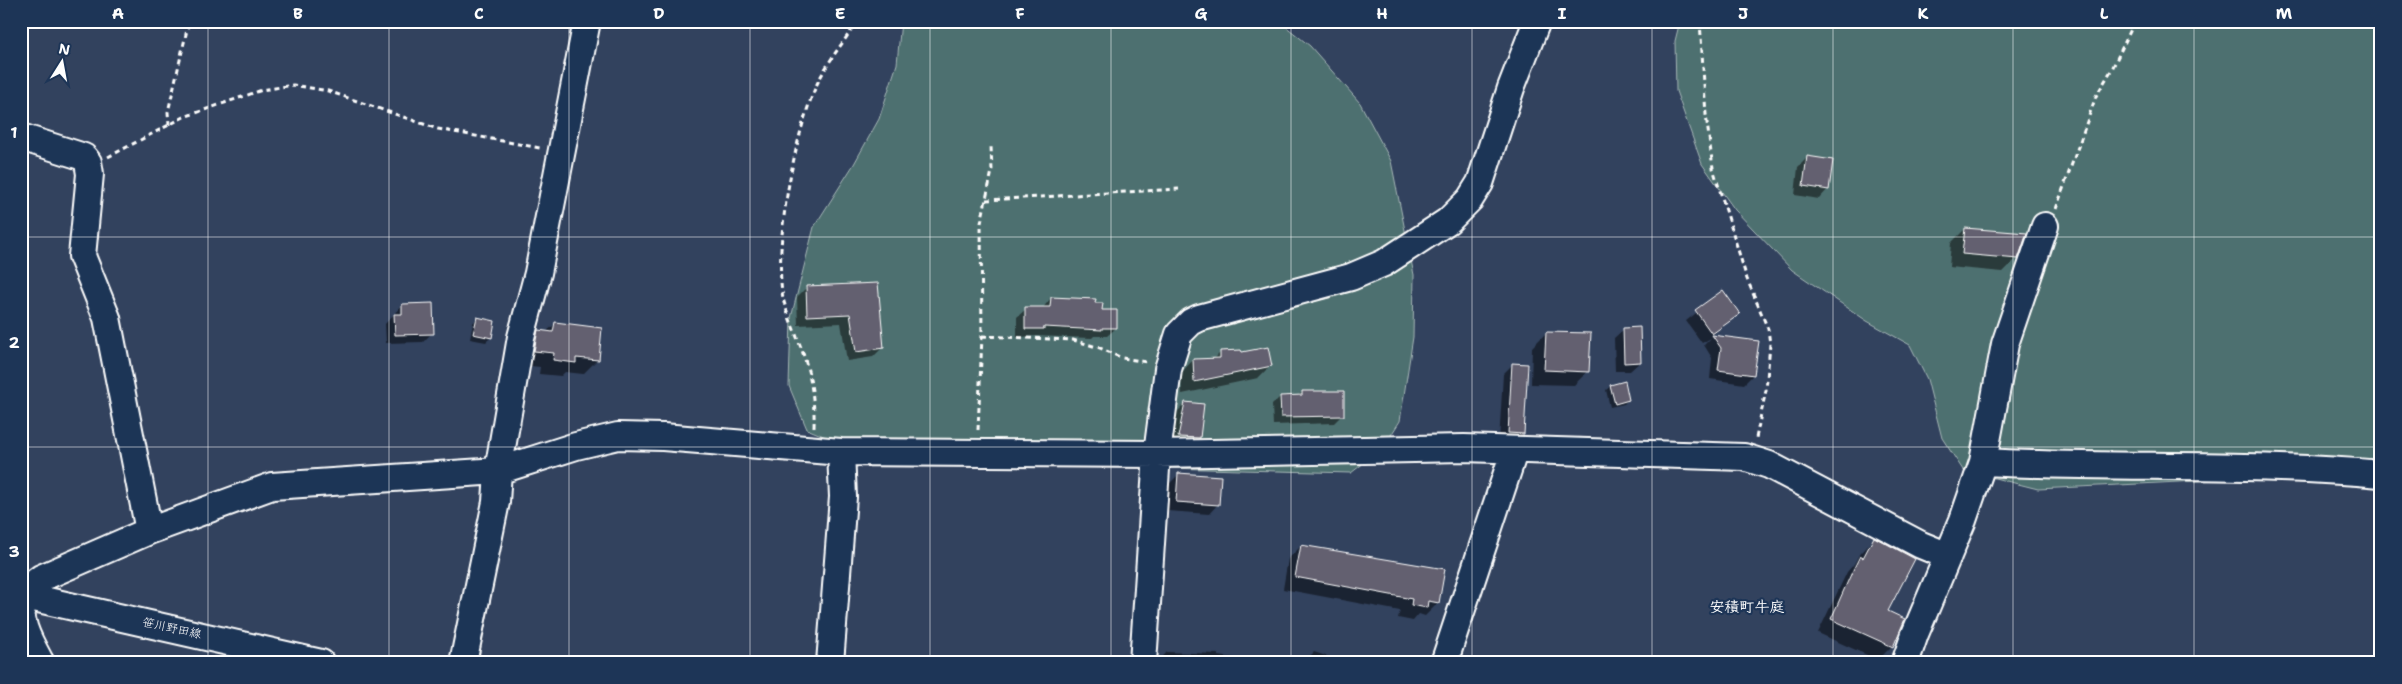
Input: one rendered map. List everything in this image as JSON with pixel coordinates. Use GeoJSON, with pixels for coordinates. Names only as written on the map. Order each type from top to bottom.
{"type":"FeatureCollection","features":[{"type":"Feature","properties":{"kind":"street"},"geometry":{"type":"LineString","coordinates":[[463,663],[496,502],[498,471],[521,337],[538,273],[588,21]]}},
{"type":"Feature","properties":{"kind":"street"},"geometry":{"type":"LineString","coordinates":[[1143,663],[1157,454],[1170,365],[1176,339],[1191,322],[1351,277],[1384,263],[1423,238],[1462,207],[1480,183],[1510,88],[1537,21]]}},
{"type":"Feature","properties":{"kind":"street"},"geometry":{"type":"LineString","coordinates":[[21,137],[84,157],[88,162],[90,174],[82,256],[107,318],[149,531]]}},
{"type":"Feature","properties":{"kind":"street"},"geometry":{"type":"LineString","coordinates":[[1905,663],[1983,462],[2005,344],[2045,226]]}},
{"type":"Feature","properties":{"kind":"street"},"geometry":{"type":"LineString","coordinates":[[41,663],[26,636],[23,626],[22,595],[41,578],[149,531],[272,486],[498,471],[576,446],[618,436],[663,437],[841,452],[1157,454],[1464,448],[1514,452],[1752,458],[1769,465],[1921,545],[1948,556]]}},
{"type":"Feature","properties":{"kind":"street"},"geometry":{"type":"LineString","coordinates":[[830,663],[842,496],[841,452]]}},
{"type":"Feature","properties":{"kind":"street"},"geometry":{"type":"LineString","coordinates":[[1444,663],[1514,452]]}},
{"type":"Feature","properties":{"kind":"street"},"geometry":{"type":"LineString","coordinates":[[1983,462],[2059,466],[2232,466],[2381,474]]}},
{"type":"Feature","properties":{"kind":"street","name":"笹川野田線"},"geometry":{"type":"LineString","coordinates":[[22,595],[321,663]]}},
{"type":"Feature","properties":{"kind":"path"},"geometry":{"type":"LineString","coordinates":[[169,125],[168,112],[189,21]]}},
{"type":"Feature","properties":{"kind":"path"},"geometry":{"type":"LineString","coordinates":[[814,450],[814,401],[811,382],[784,300],[780,270],[781,253],[789,187],[811,99],[828,64],[858,21]]}},
{"type":"Feature","properties":{"kind":"path"},"geometry":{"type":"LineString","coordinates":[[1700,21],[1706,115],[1712,168],[1747,279],[1768,329],[1770,344],[1766,390],[1752,458]]}},
{"type":"Feature","properties":{"kind":"path"},"geometry":{"type":"LineString","coordinates":[[2045,226],[2060,204],[2077,144],[2096,96],[2112,69],[2135,21]]}},
{"type":"Feature","properties":{"kind":"path"},"geometry":{"type":"LineString","coordinates":[[88,162],[114,155],[184,117],[262,90],[293,85],[328,91],[438,129],[562,152]]}},
{"type":"Feature","properties":{"kind":"path"},"geometry":{"type":"LineString","coordinates":[[978,454],[982,336],[981,222],[992,171],[991,146]]}},
{"type":"Feature","properties":{"kind":"path"},"geometry":{"type":"LineString","coordinates":[[986,200],[1179,189]]}},
{"type":"Feature","properties":{"kind":"path"},"geometry":{"type":"LineString","coordinates":[[982,336],[1073,340],[1092,345],[1122,358],[1170,365]]}},
{"type":"Feature","properties":{"kind":"green space"},"geometry":{"type":"Polygon","coordinates":[[[901,21],[1279,21],[1310,46],[1360,103],[1391,161],[1414,275],[1413,337],[1400,421],[1382,449],[1351,473],[946,462],[859,451],[807,429],[789,386],[791,318],[814,227],[854,164],[879,119],[897,64],[901,21]]]}},
{"type":"Feature","properties":{"kind":"green space"},"geometry":{"type":"Polygon","coordinates":[[[1680,21],[2381,21],[2381,472],[2038,489],[1963,470],[1942,438],[1927,379],[1910,345],[1867,321],[1792,270],[1735,210],[1702,164],[1676,91],[1675,41],[1680,21]]]}},
{"type":"Feature","properties":{"kind":"building"},"geometry":{"type":"Polygon","coordinates":[[[1807,156],[1833,160],[1829,190],[1803,186],[1807,156]]]}},
{"type":"Feature","properties":{"kind":"building"},"geometry":{"type":"Polygon","coordinates":[[[1965,228],[2027,233],[2018,259],[1962,254],[1965,228]]]}},
{"type":"Feature","properties":{"kind":"building"},"geometry":{"type":"Polygon","coordinates":[[[878,283],[884,348],[856,352],[850,314],[807,316],[806,286],[878,283]]]}},
{"type":"Feature","properties":{"kind":"building"},"geometry":{"type":"Polygon","coordinates":[[[1723,290],[1740,314],[1712,334],[1695,310],[1723,290]]]}},
{"type":"Feature","properties":{"kind":"building"},"geometry":{"type":"Polygon","coordinates":[[[1051,297],[1096,299],[1095,303],[1103,303],[1102,310],[1117,310],[1117,328],[1102,328],[1102,330],[1044,327],[1044,329],[1025,329],[1025,307],[1050,307],[1051,297]]]}},
{"type":"Feature","properties":{"kind":"building"},"geometry":{"type":"Polygon","coordinates":[[[433,303],[434,334],[395,335],[394,314],[402,314],[402,304],[433,303]]]}},
{"type":"Feature","properties":{"kind":"building"},"geometry":{"type":"Polygon","coordinates":[[[477,317],[495,321],[492,338],[473,334],[477,317]]]}},
{"type":"Feature","properties":{"kind":"building"},"geometry":{"type":"Polygon","coordinates":[[[555,322],[602,328],[599,360],[576,358],[576,363],[553,360],[554,353],[534,351],[538,330],[553,332],[555,322]]]}},
{"type":"Feature","properties":{"kind":"building"},"geometry":{"type":"Polygon","coordinates":[[[1640,327],[1641,362],[1624,363],[1623,328],[1640,327]]]}},
{"type":"Feature","properties":{"kind":"building"},"geometry":{"type":"Polygon","coordinates":[[[1546,332],[1591,333],[1589,372],[1544,370],[1546,332]]]}},
{"type":"Feature","properties":{"kind":"building"},"geometry":{"type":"Polygon","coordinates":[[[1712,335],[1759,341],[1754,375],[1718,370],[1721,348],[1712,335]]]}},
{"type":"Feature","properties":{"kind":"building"},"geometry":{"type":"Polygon","coordinates":[[[1268,347],[1272,366],[1194,382],[1193,359],[1220,358],[1220,351],[1241,350],[1242,352],[1268,347]]]}},
{"type":"Feature","properties":{"kind":"building"},"geometry":{"type":"Polygon","coordinates":[[[1512,363],[1528,364],[1524,434],[1508,433],[1512,363]]]}},
{"type":"Feature","properties":{"kind":"building"},"geometry":{"type":"Polygon","coordinates":[[[1625,381],[1629,400],[1615,404],[1610,385],[1625,381]]]}},
{"type":"Feature","properties":{"kind":"building"},"geometry":{"type":"Polygon","coordinates":[[[1302,391],[1344,391],[1344,416],[1281,417],[1280,396],[1302,395],[1302,391]]]}},
{"type":"Feature","properties":{"kind":"building"},"geometry":{"type":"Polygon","coordinates":[[[1185,402],[1204,404],[1200,438],[1178,437],[1185,402]]]}},
{"type":"Feature","properties":{"kind":"building"},"geometry":{"type":"Polygon","coordinates":[[[1178,473],[1221,476],[1219,505],[1176,502],[1178,473]]]}},
{"type":"Feature","properties":{"kind":"building"},"geometry":{"type":"Polygon","coordinates":[[[1874,537],[1915,559],[1888,611],[1905,619],[1893,647],[1831,619],[1860,556],[1863,558],[1874,537]]]}},
{"type":"Feature","properties":{"kind":"building"},"geometry":{"type":"Polygon","coordinates":[[[1301,545],[1445,569],[1439,603],[1428,601],[1427,608],[1411,605],[1412,599],[1295,577],[1301,545]]]}},
{"type":"Feature","properties":{"kind":"district","name":"安積町牛庭"},"geometry":{"type":"Point","coordinates":[1747,607]}}]}
